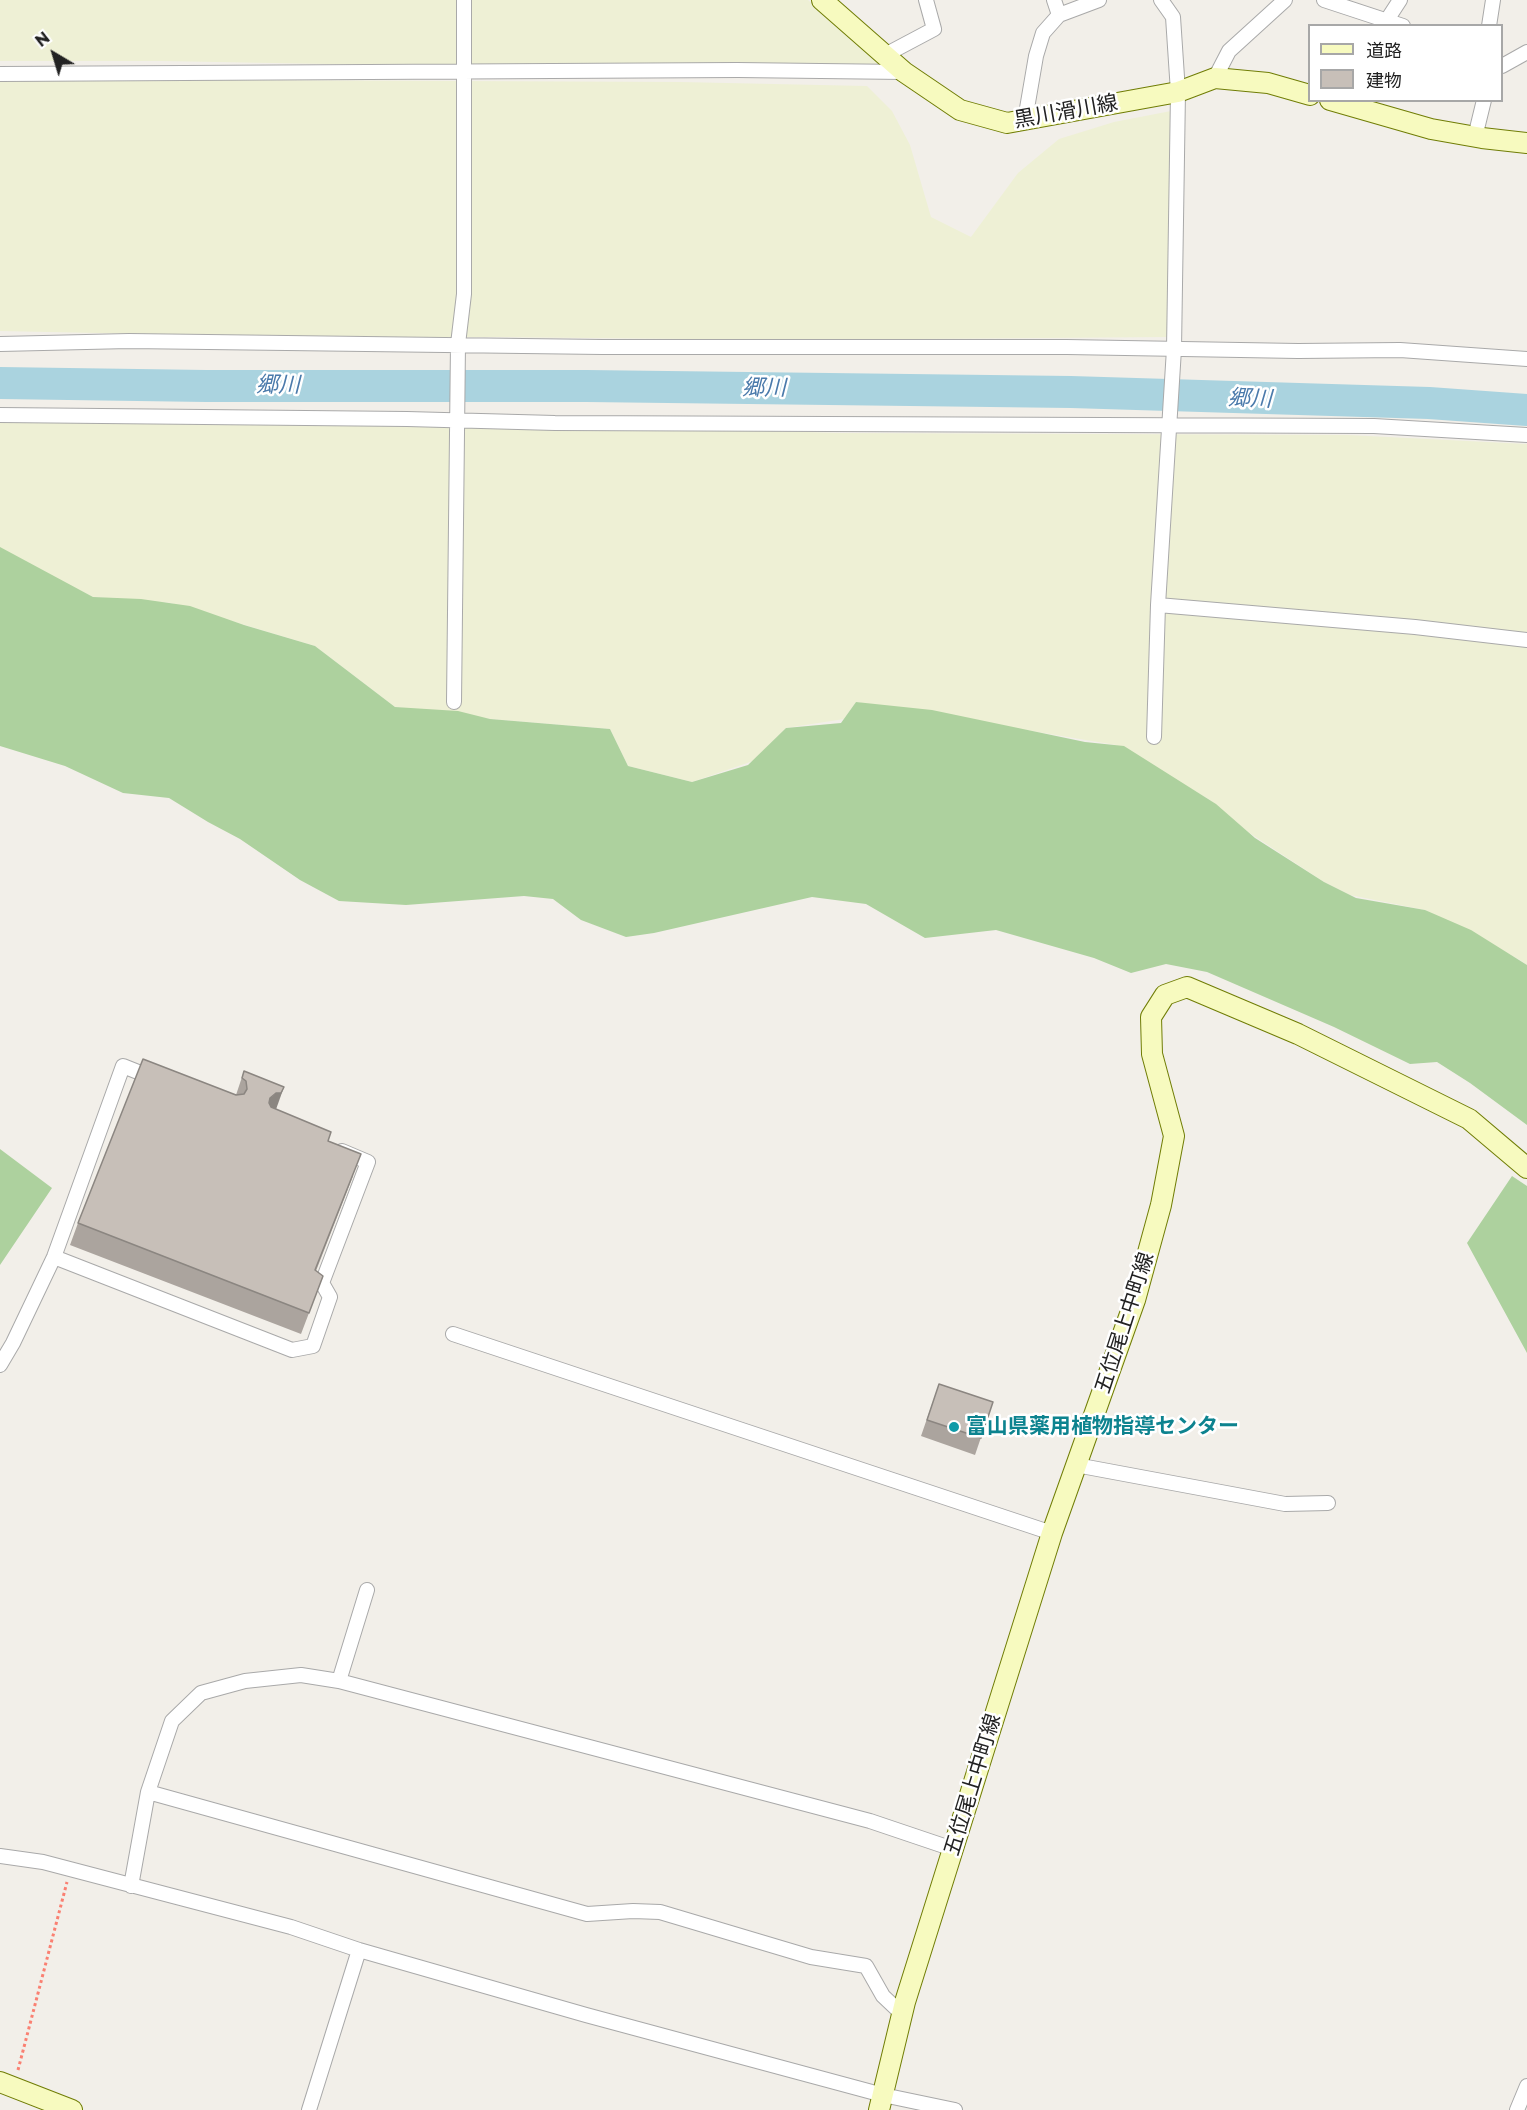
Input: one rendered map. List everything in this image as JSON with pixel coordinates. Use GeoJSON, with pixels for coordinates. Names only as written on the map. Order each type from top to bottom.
{"type":"FeatureCollection","features":[{"type":"Feature","properties":{"kind":"main road","name":"黒川滑川線"},"geometry":{"type":"LineString","coordinates":[[822,0],[904,72],[960,110],[1007,123],[1178,92],[1215,78],[1268,83],[1308,94]]}},
{"type":"Feature","properties":{"kind":"main road"},"geometry":{"type":"LineString","coordinates":[[1337,102],[1431,129],[1527,143]]}},
{"type":"Feature","properties":{"kind":"main road","name":"五位尾上中町線"},"geometry":{"type":"LineString","coordinates":[[881,2102],[902,2014],[953,1849],[1052,1533],[1135,1300],[1161,1205],[1174,1136],[1152,1054],[1151,1017],[1165,995],[1187,987],[1298,1034],[1469,1119],[1527,1168]]}},
{"type":"Feature","properties":{"kind":"main road"},"geometry":{"type":"LineString","coordinates":[[7,2084],[72,2110]]}},
{"type":"Feature","properties":{"kind":"street"},"geometry":{"type":"LineString","coordinates":[[454,702],[458,344],[464,294],[465,0]]}},
{"type":"Feature","properties":{"kind":"street"},"geometry":{"type":"LineString","coordinates":[[885,55],[934,28],[926,0]]}},
{"type":"Feature","properties":{"kind":"street"},"geometry":{"type":"LineString","coordinates":[[1054,0],[1059,15]]}},
{"type":"Feature","properties":{"kind":"street"},"geometry":{"type":"LineString","coordinates":[[1025,120],[1036,56],[1043,33],[1059,15],[1098,0]]}},
{"type":"Feature","properties":{"kind":"street"},"geometry":{"type":"LineString","coordinates":[[1154,737],[1158,605],[1174,349],[1178,92],[1173,17],[1161,0]]}},
{"type":"Feature","properties":{"kind":"street"},"geometry":{"type":"LineString","coordinates":[[1215,78],[1229,51],[1285,0]]}},
{"type":"Feature","properties":{"kind":"street"},"geometry":{"type":"LineString","coordinates":[[1324,0],[1398,24]]}},
{"type":"Feature","properties":{"kind":"street"},"geometry":{"type":"LineString","coordinates":[[1387,20],[1400,0]]}},
{"type":"Feature","properties":{"kind":"street"},"geometry":{"type":"LineString","coordinates":[[1489,24],[1493,0]]}},
{"type":"Feature","properties":{"kind":"street"},"geometry":{"type":"LineString","coordinates":[[1503,65],[1527,52]]}},
{"type":"Feature","properties":{"kind":"street"},"geometry":{"type":"LineString","coordinates":[[0,74],[464,71],[904,72]]}},
{"type":"Feature","properties":{"kind":"street"},"geometry":{"type":"LineString","coordinates":[[1475,137],[1484,102]]}},
{"type":"Feature","properties":{"kind":"street"},"geometry":{"type":"LineString","coordinates":[[0,344],[141,341],[624,347],[1400,350],[1527,359]]}},
{"type":"Feature","properties":{"kind":"street"},"geometry":{"type":"LineString","coordinates":[[0,415],[407,419],[457,422],[1374,426],[1527,435]]}},
{"type":"Feature","properties":{"kind":"street"},"geometry":{"type":"LineString","coordinates":[[1158,605],[1415,627],[1527,640]]}},
{"type":"Feature","properties":{"kind":"street"},"geometry":{"type":"LineString","coordinates":[[0,1365],[13,1344],[54,1257],[123,1066],[166,1083]]}},
{"type":"Feature","properties":{"kind":"street"},"geometry":{"type":"LineString","coordinates":[[54,1257],[292,1350],[313,1346],[330,1297],[322,1283],[368,1162],[325,1144]]}},
{"type":"Feature","properties":{"kind":"street"},"geometry":{"type":"LineString","coordinates":[[453,1334],[1052,1533]]}},
{"type":"Feature","properties":{"kind":"street"},"geometry":{"type":"LineString","coordinates":[[1076,1465],[1285,1504],[1328,1503]]}},
{"type":"Feature","properties":{"kind":"street"},"geometry":{"type":"LineString","coordinates":[[339,1681],[367,1590]]}},
{"type":"Feature","properties":{"kind":"street"},"geometry":{"type":"LineString","coordinates":[[131,1886],[148,1792],[172,1721],[201,1693],[245,1681],[301,1675],[339,1681],[870,1821],[953,1849]]}},
{"type":"Feature","properties":{"kind":"street"},"geometry":{"type":"LineString","coordinates":[[148,1792],[587,1914],[660,1912],[811,1957],[867,1966],[883,1996],[902,2014]]}},
{"type":"Feature","properties":{"kind":"street"},"geometry":{"type":"LineString","coordinates":[[0,1856],[43,1862],[291,1928],[359,1950],[881,2102],[955,2110]]}},
{"type":"Feature","properties":{"kind":"street"},"geometry":{"type":"LineString","coordinates":[[309,2110],[359,1950]]}},
{"type":"Feature","properties":{"kind":"street"},"geometry":{"type":"LineString","coordinates":[[1517,2110],[1527,2086]]}},
{"type":"Feature","properties":{"kind":"path"},"geometry":{"type":"LineString","coordinates":[[7,2084],[70,1870]]}},
{"type":"Feature","properties":{"kind":"green space"},"geometry":{"type":"Polygon","coordinates":[[[0,0],[808,0],[884,68],[0,61],[0,0]]]}},
{"type":"Feature","properties":{"kind":"green space"},"geometry":{"type":"Polygon","coordinates":[[[0,79],[680,82],[867,86],[892,111],[910,145],[931,217],[971,237],[1018,173],[1059,139],[1114,122],[1171,111],[1169,337],[788,340],[341,338],[0,331],[0,79]]]}},
{"type":"Feature","properties":{"kind":"green space"},"geometry":{"type":"Polygon","coordinates":[[[0,409],[841,433],[1348,435],[1527,444],[1527,965],[1425,910],[1350,895],[1324,882],[1248,832],[1210,800],[1116,745],[856,702],[844,719],[786,728],[753,761],[692,782],[628,766],[610,729],[490,719],[395,707],[315,646],[171,603],[93,597],[0,550],[0,409]]]}},
{"type":"Feature","properties":{"kind":"green space"},"geometry":{"type":"Polygon","coordinates":[[[0,547],[93,597],[141,599],[190,606],[315,646],[395,707],[458,711],[490,719],[610,729],[628,766],[692,782],[748,765],[786,728],[841,723],[856,702],[932,710],[1085,742],[1124,746],[1216,804],[1255,838],[1324,882],[1356,898],[1425,910],[1471,930],[1527,965],[1527,1125],[1437,1062],[1410,1064],[1334,1027],[1207,972],[1166,964],[1131,973],[1094,958],[996,930],[925,938],[866,904],[812,897],[654,933],[626,937],[581,920],[553,899],[524,896],[406,905],[339,901],[300,880],[240,839],[169,798],[123,793],[65,766],[0,746],[0,547]]]}},
{"type":"Feature","properties":{"kind":"green space"},"geometry":{"type":"Polygon","coordinates":[[[0,1149],[52,1188],[0,1265],[0,1149]]]}},
{"type":"Feature","properties":{"kind":"green space"},"geometry":{"type":"Polygon","coordinates":[[[1512,1176],[1527,1186],[1527,1353],[1467,1243],[1512,1176]]]}},
{"type":"Feature","properties":{"kind":"building"},"geometry":{"type":"Polygon","coordinates":[[[143,1059],[236,1095],[244,1094],[247,1089],[246,1081],[242,1078],[244,1071],[284,1087],[281,1093],[276,1093],[270,1098],[271,1107],[331,1132],[328,1141],[361,1154],[315,1270],[323,1276],[309,1313],[78,1223],[143,1059]]]}},
{"type":"Feature","properties":{"kind":"building"},"geometry":{"type":"Polygon","coordinates":[[[939,1384],[993,1402],[981,1438],[927,1420],[939,1384]]]}},
{"type":"Feature","properties":{"kind":"waterway","name":"郷川"},"geometry":{"type":"LineString","coordinates":[[0,383],[206,386],[587,386],[1071,392],[1429,403],[1527,410]]}},
{"type":"Feature","properties":{"kind":"place","name":"富山県薬用植物指導センター"},"geometry":{"type":"Point","coordinates":[954,1427]}}]}
